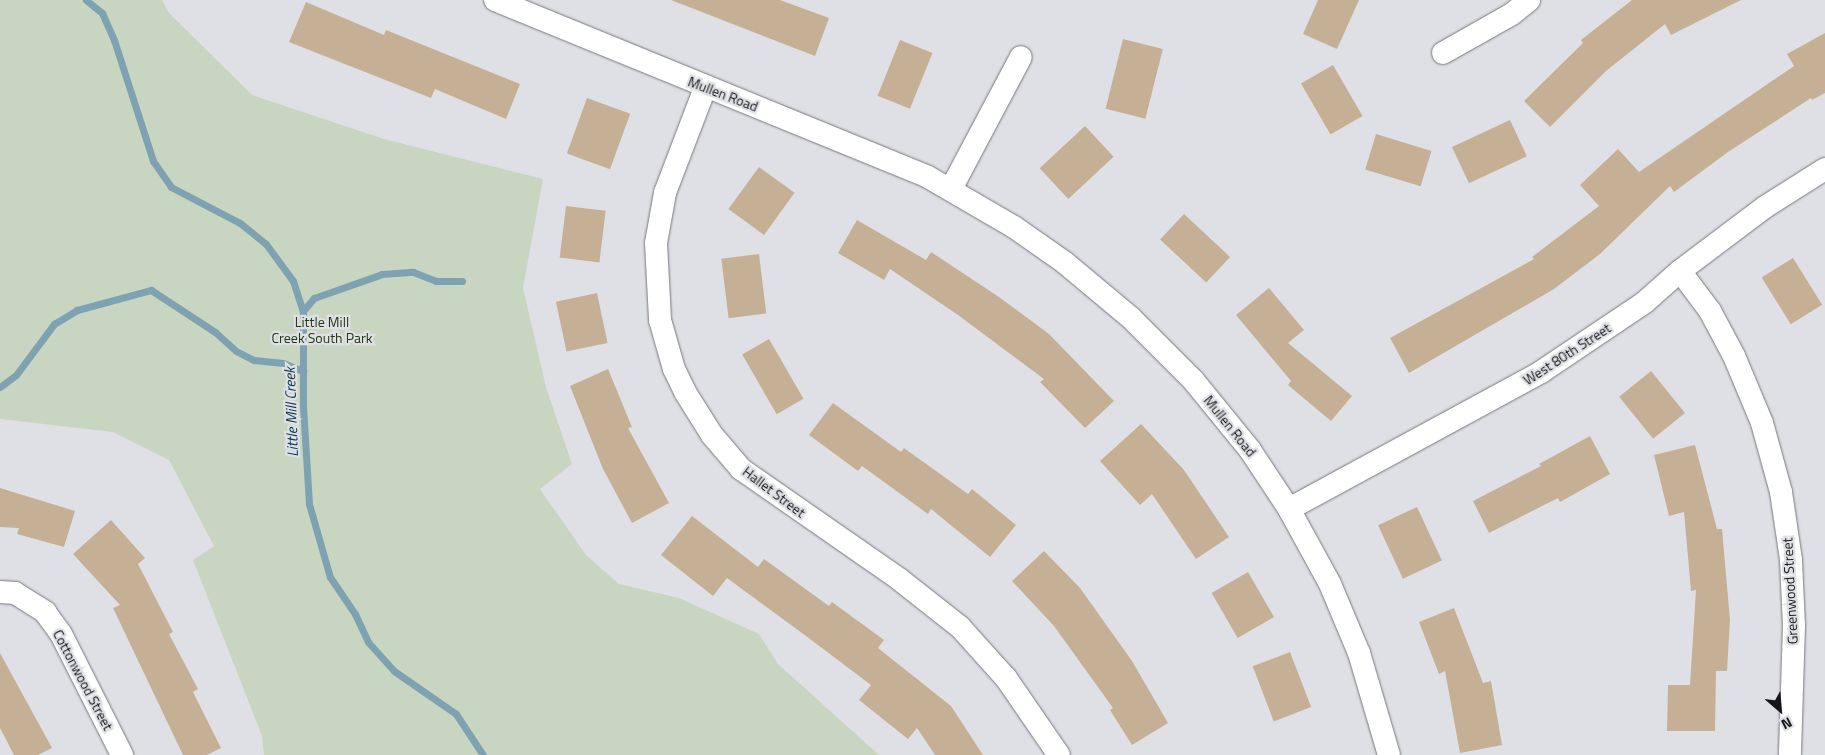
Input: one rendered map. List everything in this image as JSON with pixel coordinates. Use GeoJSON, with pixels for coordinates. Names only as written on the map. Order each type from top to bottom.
{"type":"FeatureCollection","features":[{"type":"Feature","properties":{"kind":"street","name":"Mullen Road"},"geometry":{"type":"LineString","coordinates":[[495,0],[705,88],[822,132],[951,189],[1064,262],[1131,318],[1193,380],[1250,450],[1290,509],[1330,584],[1360,653],[1389,755]]}},
{"type":"Feature","properties":{"kind":"street"},"geometry":{"type":"LineString","coordinates":[[1443,53],[1512,14],[1529,0]]}},
{"type":"Feature","properties":{"kind":"street"},"geometry":{"type":"LineString","coordinates":[[951,189],[1021,57]]}},
{"type":"Feature","properties":{"kind":"street","name":"Hallet Street"},"geometry":{"type":"LineString","coordinates":[[705,88],[665,193],[656,243],[660,320],[674,369],[684,392],[712,435],[741,469],[771,492],[900,579],[960,628],[1006,678],[1059,755]]}},
{"type":"Feature","properties":{"kind":"street","name":"West 80th Street"},"geometry":{"type":"LineString","coordinates":[[1290,509],[1541,372],[1645,302],[1680,271],[1765,207],[1825,169]]}},
{"type":"Feature","properties":{"kind":"street","name":"Greenwood Street"},"geometry":{"type":"LineString","coordinates":[[1680,271],[1710,312],[1734,356],[1762,422],[1781,492],[1792,560],[1793,616],[1790,755]]}},
{"type":"Feature","properties":{"kind":"street","name":"Cottonwood Street"},"geometry":{"type":"LineString","coordinates":[[8,592],[45,612],[61,634],[122,755]]}},
{"type":"Feature","properties":{"kind":"green space","name":"Little Mill Creek South Park"},"geometry":{"type":"Polygon","coordinates":[[[0,0],[162,0],[169,13],[252,95],[384,139],[543,179],[523,288],[546,387],[572,464],[540,489],[586,555],[619,584],[679,598],[759,634],[778,664],[879,755],[264,755],[262,736],[193,560],[214,546],[169,460],[113,432],[0,419],[0,0]]]}},
{"type":"Feature","properties":{"kind":"building"},"geometry":{"type":"Polygon","coordinates":[[[671,0],[780,0],[829,18],[815,56],[671,0]]]}},
{"type":"Feature","properties":{"kind":"building"},"geometry":{"type":"Polygon","coordinates":[[[1318,0],[1359,0],[1337,49],[1303,34],[1318,0]]]}},
{"type":"Feature","properties":{"kind":"building"},"geometry":{"type":"Polygon","coordinates":[[[1632,0],[1741,0],[1671,35],[1665,24],[1606,71],[1550,127],[1524,101],[1583,43],[1581,40],[1632,0]]]}},
{"type":"Feature","properties":{"kind":"building"},"geometry":{"type":"Polygon","coordinates":[[[306,2],[384,35],[386,30],[520,84],[506,119],[435,89],[431,98],[289,42],[306,2]]]}},
{"type":"Feature","properties":{"kind":"building"},"geometry":{"type":"Polygon","coordinates":[[[1825,33],[1825,93],[1812,100],[1811,98],[1728,152],[1674,192],[1670,186],[1600,254],[1554,289],[1409,373],[1390,338],[1534,259],[1532,257],[1599,206],[1580,185],[1618,149],[1639,172],[1794,66],[1787,54],[1825,33]]]}},
{"type":"Feature","properties":{"kind":"building"},"geometry":{"type":"Polygon","coordinates":[[[1123,39],[1163,49],[1145,119],[1106,109],[1123,39]]]}},
{"type":"Feature","properties":{"kind":"building"},"geometry":{"type":"Polygon","coordinates":[[[900,40],[932,53],[910,109],[878,96],[900,40]]]}},
{"type":"Feature","properties":{"kind":"building"},"geometry":{"type":"Polygon","coordinates":[[[1333,65],[1362,116],[1330,135],[1301,84],[1333,65]]]}},
{"type":"Feature","properties":{"kind":"building"},"geometry":{"type":"Polygon","coordinates":[[[587,98],[630,114],[610,169],[567,153],[587,98]]]}},
{"type":"Feature","properties":{"kind":"building"},"geometry":{"type":"Polygon","coordinates":[[[1510,120],[1527,156],[1469,183],[1452,147],[1510,120]]]}},
{"type":"Feature","properties":{"kind":"building"},"geometry":{"type":"Polygon","coordinates":[[[1085,126],[1114,157],[1068,199],[1040,168],[1085,126]]]}},
{"type":"Feature","properties":{"kind":"building"},"geometry":{"type":"Polygon","coordinates":[[[1376,134],[1431,151],[1421,186],[1365,169],[1376,134]]]}},
{"type":"Feature","properties":{"kind":"building"},"geometry":{"type":"Polygon","coordinates":[[[759,167],[795,193],[764,235],[728,209],[759,167]]]}},
{"type":"Feature","properties":{"kind":"building"},"geometry":{"type":"Polygon","coordinates":[[[566,206],[606,211],[599,262],[560,258],[566,206]]]}},
{"type":"Feature","properties":{"kind":"building"},"geometry":{"type":"Polygon","coordinates":[[[1184,214],[1230,257],[1206,283],[1160,240],[1184,214]]]}},
{"type":"Feature","properties":{"kind":"building"},"geometry":{"type":"Polygon","coordinates":[[[857,220],[926,260],[931,252],[999,297],[1049,334],[1114,401],[1085,428],[1040,382],[1044,379],[958,315],[890,269],[884,280],[838,253],[857,220]]]}},
{"type":"Feature","properties":{"kind":"building"},"geometry":{"type":"Polygon","coordinates":[[[759,254],[766,314],[729,318],[721,259],[759,254]]]}},
{"type":"Feature","properties":{"kind":"building"},"geometry":{"type":"Polygon","coordinates":[[[1793,258],[1822,305],[1791,324],[1762,278],[1793,258]]]}},
{"type":"Feature","properties":{"kind":"building"},"geometry":{"type":"Polygon","coordinates":[[[1269,288],[1304,330],[1288,343],[1352,396],[1331,421],[1288,385],[1291,381],[1236,315],[1269,288]]]}},
{"type":"Feature","properties":{"kind":"building"},"geometry":{"type":"Polygon","coordinates":[[[597,293],[608,343],[567,352],[556,302],[597,293]]]}},
{"type":"Feature","properties":{"kind":"building"},"geometry":{"type":"Polygon","coordinates":[[[769,339],[804,399],[777,414],[742,354],[769,339]]]}},
{"type":"Feature","properties":{"kind":"building"},"geometry":{"type":"Polygon","coordinates":[[[608,369],[632,427],[628,428],[669,503],[632,523],[603,469],[570,386],[608,369]]]}},
{"type":"Feature","properties":{"kind":"building"},"geometry":{"type":"Polygon","coordinates":[[[1651,371],[1685,413],[1653,439],[1619,397],[1651,371]]]}},
{"type":"Feature","properties":{"kind":"building"},"geometry":{"type":"Polygon","coordinates":[[[833,403],[901,452],[904,448],[968,494],[972,489],[1016,525],[990,557],[931,509],[928,514],[862,466],[858,471],[809,435],[833,403]]]}},
{"type":"Feature","properties":{"kind":"building"},"geometry":{"type":"Polygon","coordinates":[[[1141,424],[1184,470],[1229,537],[1196,559],[1152,494],[1140,505],[1100,461],[1141,424]]]}},
{"type":"Feature","properties":{"kind":"building"},"geometry":{"type":"Polygon","coordinates":[[[1590,436],[1610,474],[1560,502],[1558,498],[1489,533],[1473,501],[1541,466],[1539,464],[1590,436]]]}},
{"type":"Feature","properties":{"kind":"building"},"geometry":{"type":"Polygon","coordinates":[[[1695,445],[1717,529],[1722,529],[1730,620],[1727,671],[1716,671],[1715,731],[1667,731],[1668,685],[1690,685],[1696,590],[1691,591],[1684,512],[1669,516],[1654,455],[1695,445]]]}},
{"type":"Feature","properties":{"kind":"building"},"geometry":{"type":"Polygon","coordinates":[[[0,488],[75,511],[64,547],[17,534],[19,528],[0,527],[0,488]]]}},
{"type":"Feature","properties":{"kind":"building"},"geometry":{"type":"Polygon","coordinates":[[[1417,507],[1442,560],[1403,579],[1378,525],[1417,507]]]}},
{"type":"Feature","properties":{"kind":"building"},"geometry":{"type":"Polygon","coordinates":[[[692,516],[758,567],[764,559],[829,606],[832,602],[884,640],[878,648],[951,706],[983,755],[935,755],[917,728],[908,739],[859,700],[871,685],[806,636],[727,578],[713,596],[661,555],[692,516]]]}},
{"type":"Feature","properties":{"kind":"building"},"geometry":{"type":"Polygon","coordinates":[[[111,520],[145,558],[138,564],[173,632],[169,634],[198,689],[193,692],[221,748],[207,755],[183,755],[113,608],[120,605],[73,554],[111,520]]]}},
{"type":"Feature","properties":{"kind":"building"},"geometry":{"type":"Polygon","coordinates":[[[1044,551],[1080,588],[1132,661],[1168,723],[1132,745],[1110,710],[1113,708],[1054,626],[1012,581],[1044,551]]]}},
{"type":"Feature","properties":{"kind":"building"},"geometry":{"type":"Polygon","coordinates":[[[1248,572],[1274,617],[1238,638],[1212,593],[1248,572]]]}},
{"type":"Feature","properties":{"kind":"building"},"geometry":{"type":"Polygon","coordinates":[[[1454,608],[1483,683],[1491,681],[1502,745],[1460,753],[1445,671],[1439,674],[1419,622],[1454,608]]]}},
{"type":"Feature","properties":{"kind":"building"},"geometry":{"type":"Polygon","coordinates":[[[1290,652],[1311,707],[1274,721],[1253,666],[1290,652]]]}},
{"type":"Feature","properties":{"kind":"building"},"geometry":{"type":"Polygon","coordinates":[[[0,653],[52,748],[38,755],[14,755],[0,728],[0,653]]]}},
{"type":"Feature","properties":{"kind":"waterway","name":"Little Mill Creek"},"geometry":{"type":"LineString","coordinates":[[86,0],[102,13],[114,40],[153,161],[171,187],[240,223],[266,244],[293,281],[303,311],[303,406],[309,504],[330,577],[355,614],[368,642],[394,671],[456,714],[483,755]]}},
{"type":"Feature","properties":{"kind":"waterway"},"geometry":{"type":"LineString","coordinates":[[303,311],[314,298],[382,274],[413,272],[436,281],[462,281]]}},
{"type":"Feature","properties":{"kind":"waterway"},"geometry":{"type":"LineString","coordinates":[[0,387],[16,375],[54,324],[77,310],[151,290],[215,332],[236,351],[254,360],[283,363],[303,371]]}}]}
